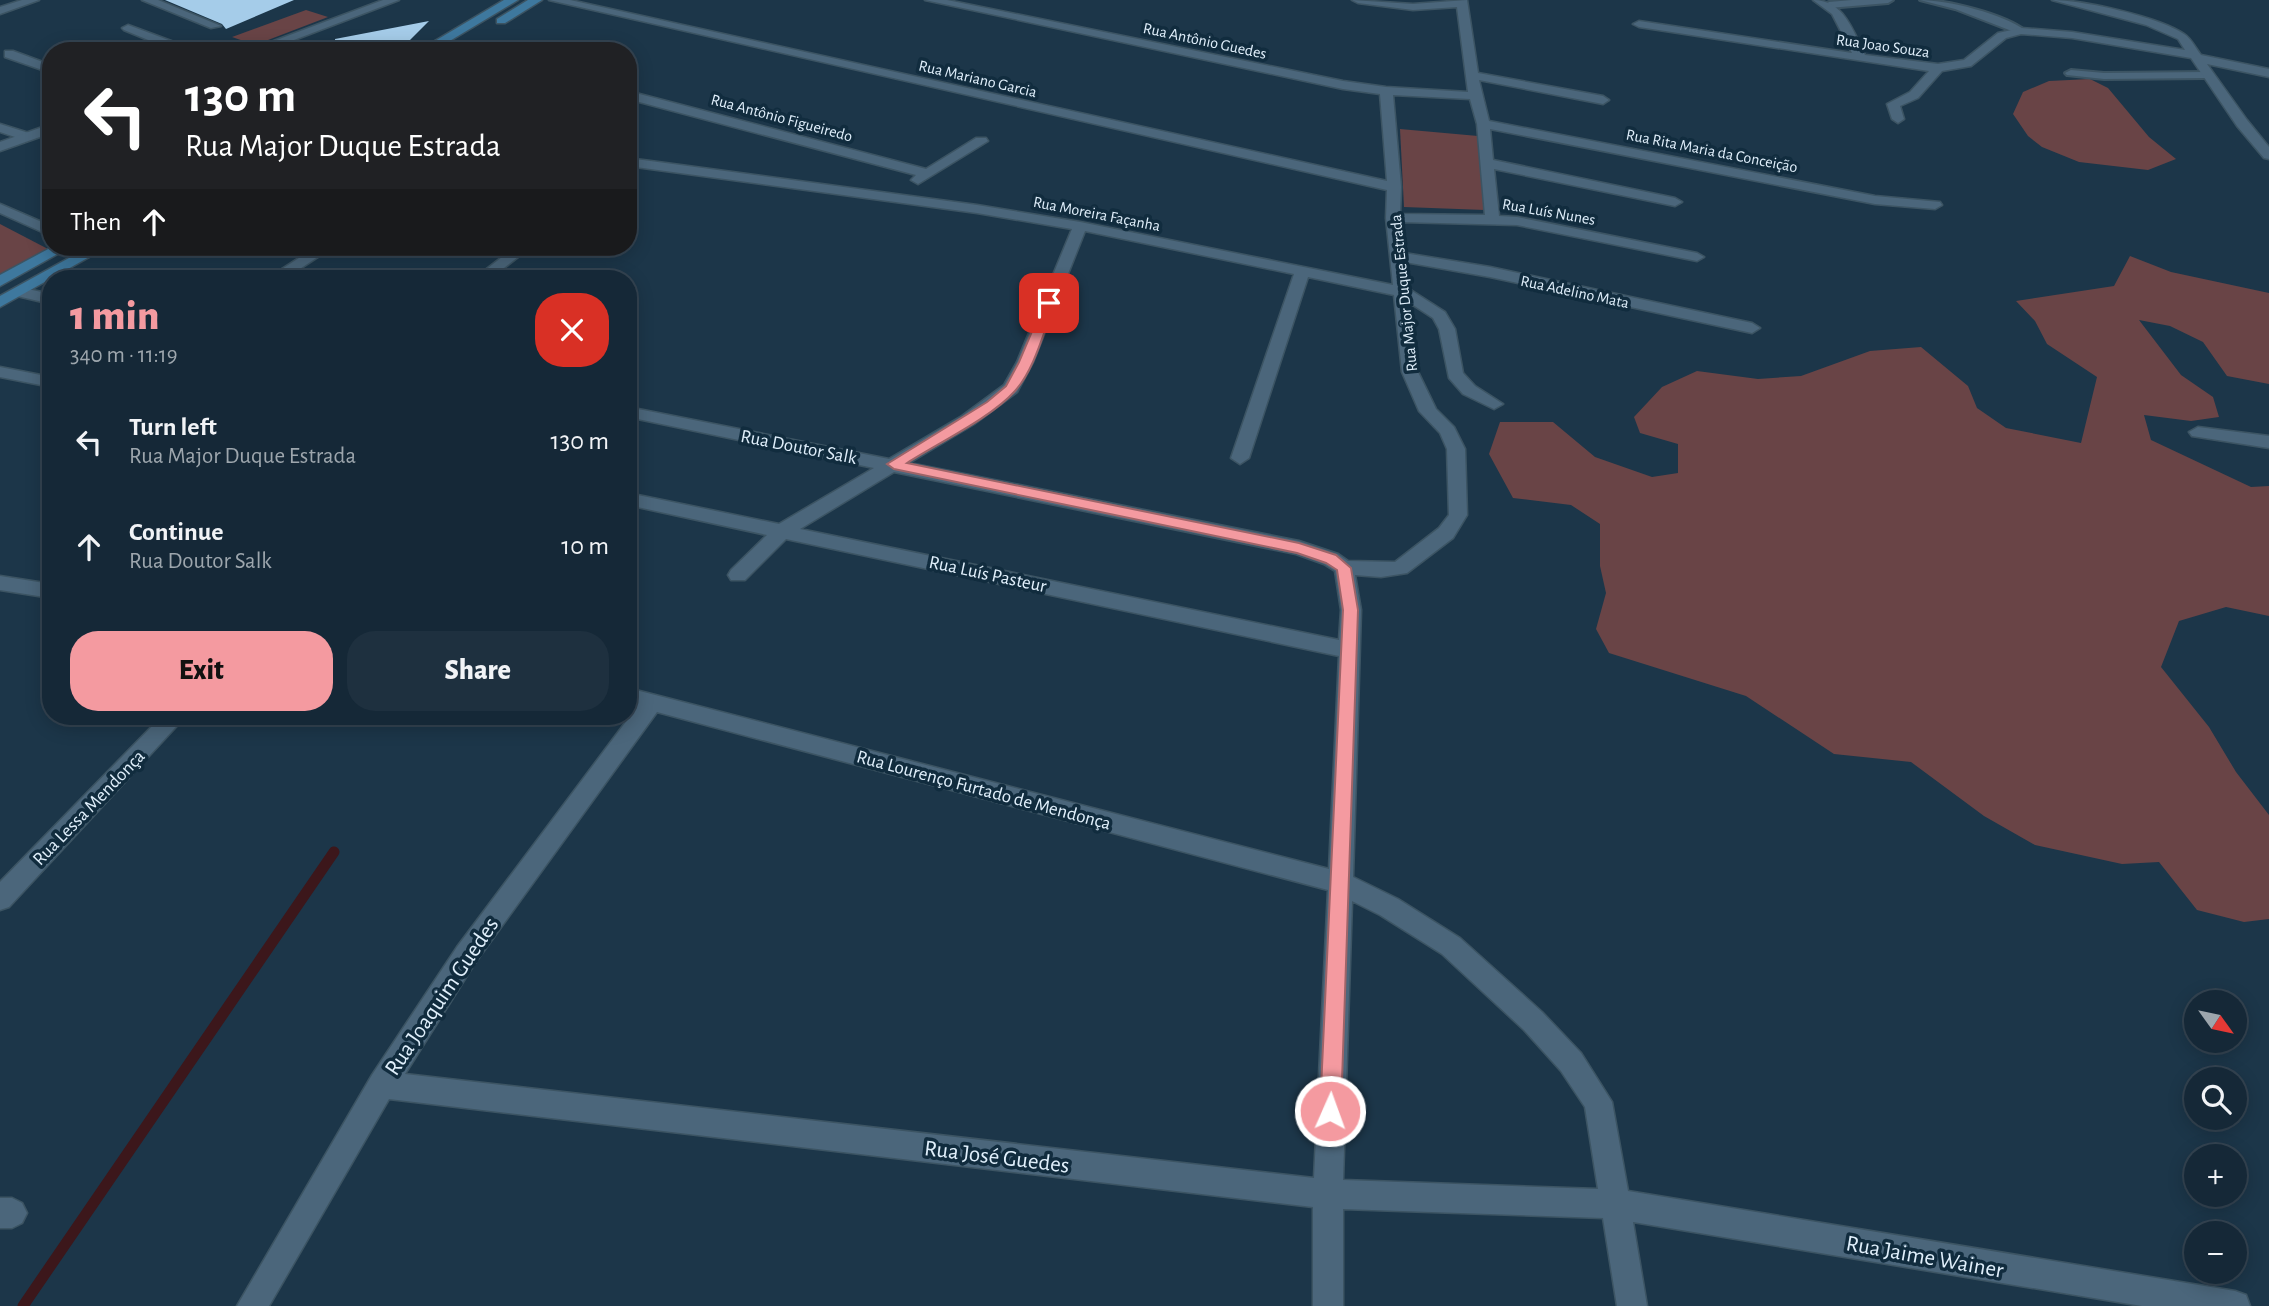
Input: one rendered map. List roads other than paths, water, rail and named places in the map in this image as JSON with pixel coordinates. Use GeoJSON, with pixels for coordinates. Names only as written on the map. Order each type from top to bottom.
{"type":"FeatureCollection","features":[{"type":"Feature","properties":{"kind":"main road"},"geometry":{"type":"LineString","coordinates":[[440,42],[512,0]]}},
{"type":"Feature","properties":{"kind":"main road"},"geometry":{"type":"LineString","coordinates":[[467,42],[536,0]]}},
{"type":"Feature","properties":{"kind":"main road"},"geometry":{"type":"LineString","coordinates":[[0,281],[46,256]]}},
{"type":"Feature","properties":{"kind":"main road"},"geometry":{"type":"LineString","coordinates":[[58,270],[84,256]]}},
{"type":"Feature","properties":{"kind":"main road"},"geometry":{"type":"LineString","coordinates":[[0,302],[42,279]]}},
{"type":"Feature","properties":{"kind":"street"},"geometry":{"type":"LineString","coordinates":[[0,0],[17,5]]}},
{"type":"Feature","properties":{"kind":"street"},"geometry":{"type":"LineString","coordinates":[[0,11],[33,0]]}},
{"type":"Feature","properties":{"kind":"street"},"geometry":{"type":"LineString","coordinates":[[148,0],[215,26]]}},
{"type":"Feature","properties":{"kind":"street"},"geometry":{"type":"LineString","coordinates":[[278,42],[393,0]]}},
{"type":"Feature","properties":{"kind":"street","name":"Rua Mariano Garcia"},"geometry":{"type":"LineString","coordinates":[[555,0],[1394,187]]}},
{"type":"Feature","properties":{"kind":"street","name":"Rua Antônio Guedes"},"geometry":{"type":"LineString","coordinates":[[930,0],[1343,85],[1386,91],[1475,96]]}},
{"type":"Feature","properties":{"kind":"street"},"geometry":{"type":"LineString","coordinates":[[1358,0],[1413,7],[1461,1],[1469,43],[1471,75],[1483,124],[1492,218]]}},
{"type":"Feature","properties":{"kind":"street"},"geometry":{"type":"LineString","coordinates":[[1824,3],[1888,0]]}},
{"type":"Feature","properties":{"kind":"street"},"geometry":{"type":"LineString","coordinates":[[1925,0],[1958,7],[2021,30],[2072,35],[2269,73]]}},
{"type":"Feature","properties":{"kind":"street"},"geometry":{"type":"LineString","coordinates":[[2058,0],[2166,29],[2182,37],[2206,75],[2269,155]]}},
{"type":"Feature","properties":{"kind":"street"},"geometry":{"type":"LineString","coordinates":[[1824,3],[1837,12],[1861,59]]}},
{"type":"Feature","properties":{"kind":"street","name":"Rua Joao Souza"},"geometry":{"type":"LineString","coordinates":[[1639,24],[1861,59],[1938,68],[1956,66],[1975,59],[2002,34],[2021,30]]}},
{"type":"Feature","properties":{"kind":"street"},"geometry":{"type":"LineString","coordinates":[[128,28],[163,42]]}},
{"type":"Feature","properties":{"kind":"street"},"geometry":{"type":"LineString","coordinates":[[9,54],[42,66]]}},
{"type":"Feature","properties":{"kind":"street"},"geometry":{"type":"LineString","coordinates":[[1898,119],[1893,104],[1914,95],[1938,68]]}},
{"type":"Feature","properties":{"kind":"street"},"geometry":{"type":"LineString","coordinates":[[2071,73],[2104,76],[2206,75]]}},
{"type":"Feature","properties":{"kind":"street"},"geometry":{"type":"LineString","coordinates":[[1471,75],[1603,100]]}},
{"type":"Feature","properties":{"kind":"street","name":"Rua Major Duque Estrada"},"geometry":{"type":"LineString","coordinates":[[1299,548],[1331,559],[1344,568],[1400,568],[1446,533],[1458,515],[1456,449],[1448,431],[1428,411],[1410,372],[1393,218],[1394,187],[1386,91]]}},
{"type":"Feature","properties":{"kind":"street","name":"Rua Antônio Figueiredo"},"geometry":{"type":"LineString","coordinates":[[637,97],[927,174]]}},
{"type":"Feature","properties":{"kind":"street","name":"Rua Rita Maria da Conceição"},"geometry":{"type":"LineString","coordinates":[[1483,124],[1875,200],[1935,205]]}},
{"type":"Feature","properties":{"kind":"street"},"geometry":{"type":"LineString","coordinates":[[0,128],[27,137]]}},
{"type":"Feature","properties":{"kind":"street"},"geometry":{"type":"LineString","coordinates":[[0,147],[42,131]]}},
{"type":"Feature","properties":{"kind":"street"},"geometry":{"type":"LineString","coordinates":[[891,197],[981,141]]}},
{"type":"Feature","properties":{"kind":"street"},"geometry":{"type":"LineString","coordinates":[[1486,163],[1675,202]]}},
{"type":"Feature","properties":{"kind":"street","name":"Rua Moreira Façanha"},"geometry":{"type":"LineString","coordinates":[[637,165],[891,197],[1080,226],[1403,292],[1439,315],[1447,329],[1455,374],[1469,390],[1494,404]]}},
{"type":"Feature","properties":{"kind":"street"},"geometry":{"type":"LineString","coordinates":[[0,208],[42,228]]}},
{"type":"Feature","properties":{"kind":"street","name":"Rua Luís Nunes"},"geometry":{"type":"LineString","coordinates":[[1393,218],[1492,218],[1697,257]]}},
{"type":"Feature","properties":{"kind":"street"},"geometry":{"type":"LineString","coordinates":[[738,575],[783,530],[991,405],[1011,388],[1025,362],[1080,226]]}},
{"type":"Feature","properties":{"kind":"street"},"geometry":{"type":"LineString","coordinates":[[289,270],[311,256]]}},
{"type":"Feature","properties":{"kind":"street"},"geometry":{"type":"LineString","coordinates":[[493,270],[512,256]]}},
{"type":"Feature","properties":{"kind":"street","name":"Rua Adelino Mata"},"geometry":{"type":"LineString","coordinates":[[1398,256],[1490,272],[1752,328]]}},
{"type":"Feature","properties":{"kind":"street"},"geometry":{"type":"LineString","coordinates":[[1240,458],[1302,273]]}},
{"type":"Feature","properties":{"kind":"street"},"geometry":{"type":"LineString","coordinates":[[18,292],[42,297]]}},
{"type":"Feature","properties":{"kind":"street"},"geometry":{"type":"LineString","coordinates":[[0,372],[42,380]]}},
{"type":"Feature","properties":{"kind":"street","name":"Rua Doutor Salk"},"geometry":{"type":"LineString","coordinates":[[637,414],[1299,548]]}},
{"type":"Feature","properties":{"kind":"street"},"geometry":{"type":"LineString","coordinates":[[2198,432],[2269,442]]}},
{"type":"Feature","properties":{"kind":"street","name":"Rua Luís Pasteur"},"geometry":{"type":"LineString","coordinates":[[637,501],[1348,650]]}},
{"type":"Feature","properties":{"kind":"street"},"geometry":{"type":"LineString","coordinates":[[1328,1306],[1328,1194],[1351,610],[1344,568]]}},
{"type":"Feature","properties":{"kind":"street"},"geometry":{"type":"LineString","coordinates":[[0,583],[42,590]]}},
{"type":"Feature","properties":{"kind":"street","name":"Rua Lourenço Furtado de Mendonça"},"geometry":{"type":"LineString","coordinates":[[640,698],[1340,883]]}},
{"type":"Feature","properties":{"kind":"street","name":"Rua Lessa Mendonça"},"geometry":{"type":"LineString","coordinates":[[0,899],[166,725]]}},
{"type":"Feature","properties":{"kind":"street","name":"Rua Joaquim Guedes"},"geometry":{"type":"LineString","coordinates":[[252,1306],[382,1085],[466,955],[622,725]]}},
{"type":"Feature","properties":{"kind":"street"},"geometry":{"type":"LineString","coordinates":[[1340,883],[1389,907],[1451,946],[1533,1021],[1571,1062],[1598,1102],[1632,1306]]}},
{"type":"Feature","properties":{"kind":"street","name":"Rua José Guedes"},"geometry":{"type":"LineString","coordinates":[[382,1085],[1328,1194],[1615,1204]]}},
{"type":"Feature","properties":{"kind":"street","name":"Rua Jaime Wainer"},"geometry":{"type":"LineString","coordinates":[[1615,1204],[2235,1306]]}},
{"type":"Feature","properties":{"kind":"waterway"},"geometry":{"type":"LineString","coordinates":[[23,1306],[334,852]]}}]}
